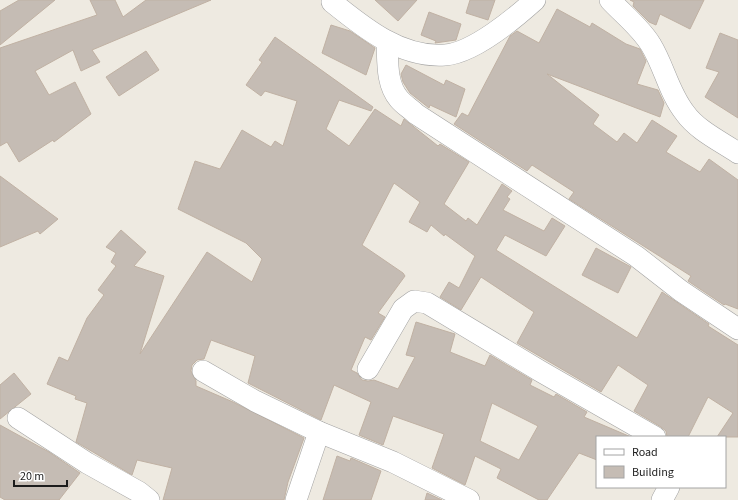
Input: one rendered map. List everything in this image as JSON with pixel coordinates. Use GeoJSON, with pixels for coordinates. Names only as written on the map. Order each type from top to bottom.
{"type":"FeatureCollection","features":[{"type":"Feature","properties":{"kind":"street"},"geometry":{"type":"LineString","coordinates":[[332,2],[387,42],[428,54],[446,55],[462,50],[490,35],[512,20],[535,0]]}},
{"type":"Feature","properties":{"kind":"street"},"geometry":{"type":"LineString","coordinates":[[610,0],[651,44],[664,69],[676,99],[694,124],[738,153]]}},
{"type":"Feature","properties":{"kind":"street"},"geometry":{"type":"LineString","coordinates":[[387,42],[391,85],[399,99],[416,114],[636,256],[681,291],[738,329]]}},
{"type":"Feature","properties":{"kind":"street"},"geometry":{"type":"LineString","coordinates":[[368,369],[403,309],[414,301],[427,303],[540,371],[653,436]]}},
{"type":"Feature","properties":{"kind":"street"},"geometry":{"type":"LineString","coordinates":[[203,371],[255,401],[319,432],[393,462],[469,500]]}},
{"type":"Feature","properties":{"kind":"street"},"geometry":{"type":"LineString","coordinates":[[18,418],[87,463],[139,492],[149,500]]}},
{"type":"Feature","properties":{"kind":"street"},"geometry":{"type":"LineString","coordinates":[[296,500],[319,432]]}},
{"type":"Feature","properties":{"kind":"street"},"geometry":{"type":"LineString","coordinates":[[662,500],[668,488]]}},
{"type":"Feature","properties":{"kind":"building"},"geometry":{"type":"Polygon","coordinates":[[[19,0],[55,0],[0,45],[0,11],[19,0]]]}},
{"type":"Feature","properties":{"kind":"building"},"geometry":{"type":"Polygon","coordinates":[[[90,0],[115,0],[123,17],[146,0],[211,0],[92,50],[100,62],[81,71],[73,50],[35,71],[49,95],[75,82],[91,114],[54,142],[53,140],[19,162],[7,142],[0,146],[0,48],[97,15],[90,0]]]}},
{"type":"Feature","properties":{"kind":"building"},"geometry":{"type":"Polygon","coordinates":[[[375,0],[417,0],[398,21],[375,0]]]}},
{"type":"Feature","properties":{"kind":"building"},"geometry":{"type":"Polygon","coordinates":[[[470,0],[495,0],[488,20],[466,13],[470,0]]]}},
{"type":"Feature","properties":{"kind":"building"},"geometry":{"type":"Polygon","coordinates":[[[630,0],[704,0],[690,29],[660,14],[656,25],[649,22],[633,6],[634,2],[630,0]]]}},
{"type":"Feature","properties":{"kind":"building"},"geometry":{"type":"Polygon","coordinates":[[[557,9],[590,27],[592,23],[626,44],[640,49],[646,61],[637,84],[658,90],[664,103],[660,117],[547,74],[599,115],[593,124],[617,142],[624,133],[637,143],[652,120],[677,136],[666,152],[700,172],[709,159],[738,180],[738,309],[725,304],[724,305],[688,281],[691,276],[569,199],[574,192],[532,165],[527,171],[454,124],[462,113],[468,116],[510,36],[517,31],[539,43],[557,9]]]}},
{"type":"Feature","properties":{"kind":"building"},"geometry":{"type":"Polygon","coordinates":[[[429,12],[461,24],[456,40],[435,43],[436,41],[421,35],[429,12]]]}},
{"type":"Feature","properties":{"kind":"building"},"geometry":{"type":"Polygon","coordinates":[[[331,25],[350,31],[375,48],[366,75],[322,53],[331,25]]]}},
{"type":"Feature","properties":{"kind":"building"},"geometry":{"type":"Polygon","coordinates":[[[720,33],[738,40],[738,118],[705,97],[719,72],[706,68],[720,33]]]}},
{"type":"Feature","properties":{"kind":"building"},"geometry":{"type":"Polygon","coordinates":[[[275,37],[373,107],[371,111],[339,100],[326,129],[349,146],[375,109],[401,126],[404,119],[438,146],[440,144],[469,162],[444,204],[466,221],[468,218],[477,225],[502,184],[512,191],[507,197],[510,199],[503,210],[544,231],[552,218],[565,226],[546,256],[505,235],[496,250],[637,338],[662,292],[709,324],[708,326],[738,345],[738,437],[718,436],[733,413],[708,397],[688,436],[667,436],[666,431],[661,427],[634,411],[648,385],[618,365],[601,392],[517,343],[534,312],[481,277],[461,310],[440,297],[449,282],[459,288],[475,256],[445,234],[444,236],[431,225],[427,232],[409,222],[420,202],[394,183],[362,245],[403,273],[405,276],[378,313],[385,317],[371,340],[365,337],[351,370],[357,373],[362,380],[374,380],[398,389],[415,357],[406,355],[416,322],[455,334],[450,352],[485,366],[490,355],[532,380],[530,385],[554,397],[556,394],[587,412],[584,417],[629,436],[596,436],[596,460],[579,453],[547,500],[539,500],[497,478],[501,469],[475,456],[465,485],[432,468],[444,434],[393,416],[383,445],[359,435],[371,402],[334,385],[321,420],[248,383],[255,356],[211,340],[204,359],[197,360],[192,365],[191,371],[196,381],[196,386],[233,402],[304,438],[288,482],[284,500],[163,500],[172,468],[137,460],[132,475],[76,442],[87,403],[75,399],[76,396],[47,384],[59,357],[68,361],[87,318],[104,295],[98,290],[116,266],[111,262],[116,253],[106,247],[121,230],[146,252],[134,266],[164,276],[140,354],[207,252],[252,282],[262,259],[246,243],[178,209],[195,161],[220,169],[242,130],[271,147],[275,141],[283,146],[297,101],[265,91],[261,96],[246,85],[262,62],[259,60],[275,37]],[[492,403],[480,441],[519,460],[538,426],[492,403]]]}},
{"type":"Feature","properties":{"kind":"building"},"geometry":{"type":"Polygon","coordinates":[[[146,51],[159,70],[119,96],[106,77],[146,51]]]}},
{"type":"Feature","properties":{"kind":"building"},"geometry":{"type":"Polygon","coordinates":[[[406,65],[444,85],[446,80],[465,89],[456,117],[430,105],[429,108],[410,93],[403,82],[401,74],[406,65]]]}},
{"type":"Feature","properties":{"kind":"building"},"geometry":{"type":"Polygon","coordinates":[[[0,176],[58,219],[40,234],[38,231],[0,247],[0,176]]]}},
{"type":"Feature","properties":{"kind":"building"},"geometry":{"type":"Polygon","coordinates":[[[596,248],[631,267],[618,293],[582,275],[596,248]]]}},
{"type":"Feature","properties":{"kind":"building"},"geometry":{"type":"Polygon","coordinates":[[[14,373],[31,394],[0,419],[0,385],[14,373]]]}},
{"type":"Feature","properties":{"kind":"building"},"geometry":{"type":"Polygon","coordinates":[[[0,425],[49,452],[80,473],[59,500],[5,500],[0,497],[0,425]]]}},
{"type":"Feature","properties":{"kind":"building"},"geometry":{"type":"Polygon","coordinates":[[[337,456],[350,461],[351,458],[381,471],[371,500],[323,500],[337,456]]]}},
{"type":"Feature","properties":{"kind":"building"},"geometry":{"type":"Polygon","coordinates":[[[427,493],[442,500],[425,500],[427,493]]]}}]}
